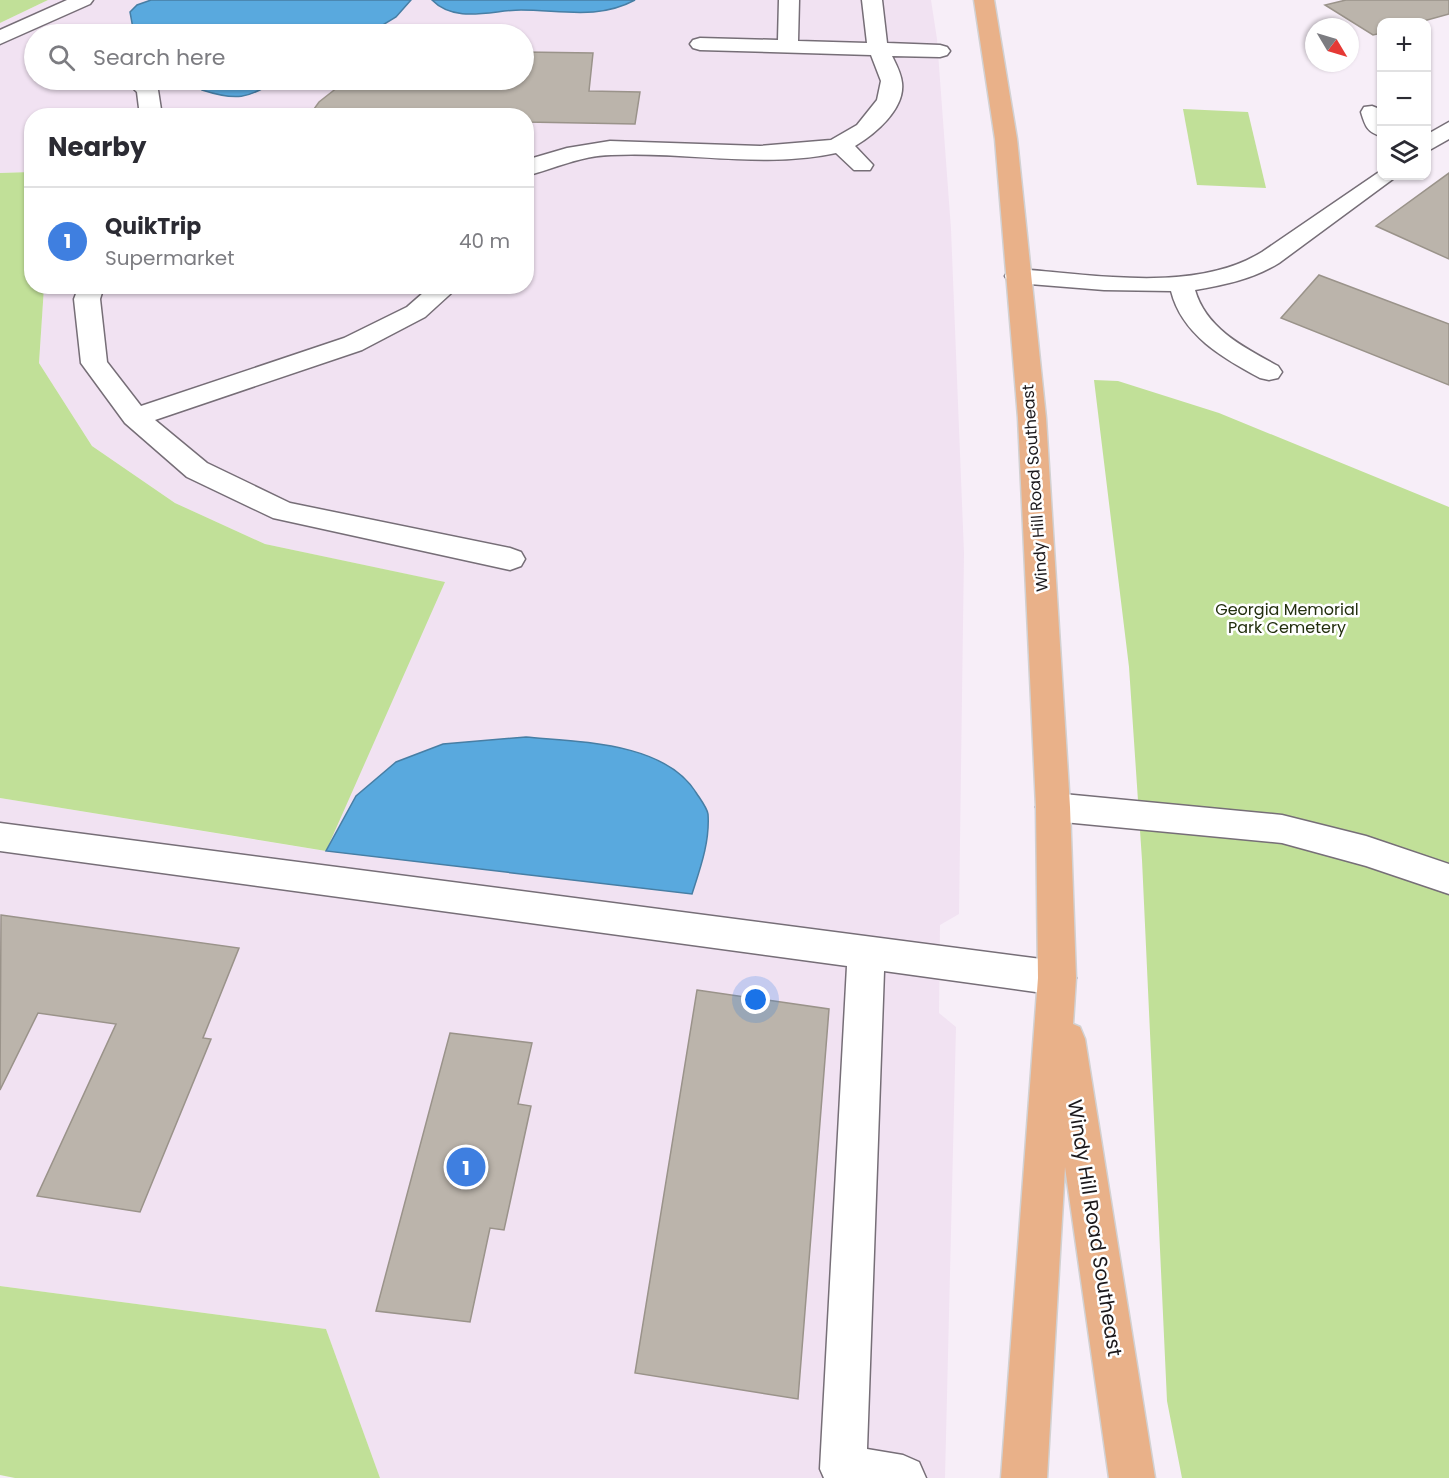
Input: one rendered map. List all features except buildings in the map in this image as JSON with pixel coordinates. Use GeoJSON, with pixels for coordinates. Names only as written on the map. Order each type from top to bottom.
{"type":"FeatureCollection","features":[{"type":"Feature","properties":{"kind":"main road","name":"Windy Hill Road Southeast"},"geometry":{"type":"LineString","coordinates":[[984,0],[1006,139],[1032,418],[1053,807],[1057,978],[1024,1478]]}},
{"type":"Feature","properties":{"kind":"main road","name":"Windy Hill Road Southeast"},"geometry":{"type":"LineString","coordinates":[[1057,978],[1132,1478]]}},
{"type":"Feature","properties":{"kind":"street"},"geometry":{"type":"LineString","coordinates":[[33,24],[82,0]]}},
{"type":"Feature","properties":{"kind":"street"},"geometry":{"type":"LineString","coordinates":[[788,46],[789,0]]}},
{"type":"Feature","properties":{"kind":"street"},"geometry":{"type":"LineString","coordinates":[[534,165],[547,159],[577,152],[609,148],[671,148],[716,153],[748,153],[799,151],[840,144],[874,119],[892,91],[888,68],[878,49],[872,0]]}},
{"type":"Feature","properties":{"kind":"street"},"geometry":{"type":"LineString","coordinates":[[0,38],[24,28]]}},
{"type":"Feature","properties":{"kind":"street"},"geometry":{"type":"LineString","coordinates":[[700,44],[940,51]]}},
{"type":"Feature","properties":{"kind":"street"},"geometry":{"type":"LineString","coordinates":[[147,90],[150,108]]}},
{"type":"Feature","properties":{"kind":"street"},"geometry":{"type":"LineString","coordinates":[[1431,142],[1449,129]]}},
{"type":"Feature","properties":{"kind":"street"},"geometry":{"type":"LineString","coordinates":[[840,144],[862,165]]}},
{"type":"Feature","properties":{"kind":"street"},"geometry":{"type":"LineString","coordinates":[[1017,276],[1181,283],[1249,269],[1274,256],[1380,180]]}},
{"type":"Feature","properties":{"kind":"street"},"geometry":{"type":"LineString","coordinates":[[1181,283],[1184,302],[1204,329],[1232,353],[1269,372]]}},
{"type":"Feature","properties":{"kind":"street"},"geometry":{"type":"LineString","coordinates":[[89,294],[87,299],[94,363],[135,417],[197,470],[283,511],[510,559]]}},
{"type":"Feature","properties":{"kind":"street"},"geometry":{"type":"LineString","coordinates":[[135,417],[353,344],[416,312],[437,294]]}},
{"type":"Feature","properties":{"kind":"street"},"geometry":{"type":"LineString","coordinates":[[1053,807],[1282,829],[1366,851],[1449,879]]}},
{"type":"Feature","properties":{"kind":"street"},"geometry":{"type":"LineString","coordinates":[[0,837],[1057,978]]}},
{"type":"Feature","properties":{"kind":"street"},"geometry":{"type":"LineString","coordinates":[[866,953],[843,1469],[903,1478]]}},
{"type":"Feature","properties":{"kind":"shaded area"},"geometry":{"type":"Polygon","coordinates":[[[48,0],[931,0],[937,39],[951,229],[964,553],[959,914],[940,925],[939,1013],[956,1027],[945,1478],[380,1478],[326,1329],[0,1286],[0,798],[325,851],[444,582],[265,544],[175,503],[92,446],[39,363],[44,294],[534,294],[534,108],[24,108],[24,172],[0,173],[0,23],[48,0]]]}},
{"type":"Feature","properties":{"kind":"green space"},"geometry":{"type":"Polygon","coordinates":[[[0,0],[48,0],[0,23],[0,0]]]}},
{"type":"Feature","properties":{"kind":"green space"},"geometry":{"type":"Polygon","coordinates":[[[1183,109],[1248,112],[1266,188],[1197,185],[1183,109]]]}},
{"type":"Feature","properties":{"kind":"green space"},"geometry":{"type":"Polygon","coordinates":[[[24,172],[24,294],[44,294],[39,363],[92,446],[175,503],[265,544],[445,582],[326,851],[0,798],[0,173],[24,172]]]}},
{"type":"Feature","properties":{"kind":"green space","name":"Georgia Memorial Park Cemetery"},"geometry":{"type":"Polygon","coordinates":[[[1094,380],[1118,381],[1219,413],[1449,507],[1449,1478],[1182,1478],[1167,1401],[1142,860],[1129,667],[1094,380]]]}},
{"type":"Feature","properties":{"kind":"green space"},"geometry":{"type":"Polygon","coordinates":[[[0,1286],[326,1329],[380,1478],[15,1478],[0,1475],[0,1286]]]}},
{"type":"Feature","properties":{"kind":"water"},"geometry":{"type":"Polygon","coordinates":[[[151,0],[411,0],[396,17],[384,24],[132,24],[130,12],[137,5],[151,0]]]}},
{"type":"Feature","properties":{"kind":"water"},"geometry":{"type":"Polygon","coordinates":[[[432,0],[635,0],[607,10],[593,12],[521,10],[463,14],[452,12],[432,0]]]}},
{"type":"Feature","properties":{"kind":"water"},"geometry":{"type":"Polygon","coordinates":[[[202,90],[260,90],[241,96],[224,96],[202,90]]]}},
{"type":"Feature","properties":{"kind":"water"},"geometry":{"type":"Polygon","coordinates":[[[526,737],[596,744],[644,754],[665,764],[683,777],[708,814],[706,845],[692,894],[326,851],[356,796],[396,762],[443,744],[526,737]]]}},
{"type":"Feature","properties":{"kind":"place","name":"QuikTrip"},"geometry":{"type":"Point","coordinates":[466,1167]}}]}
